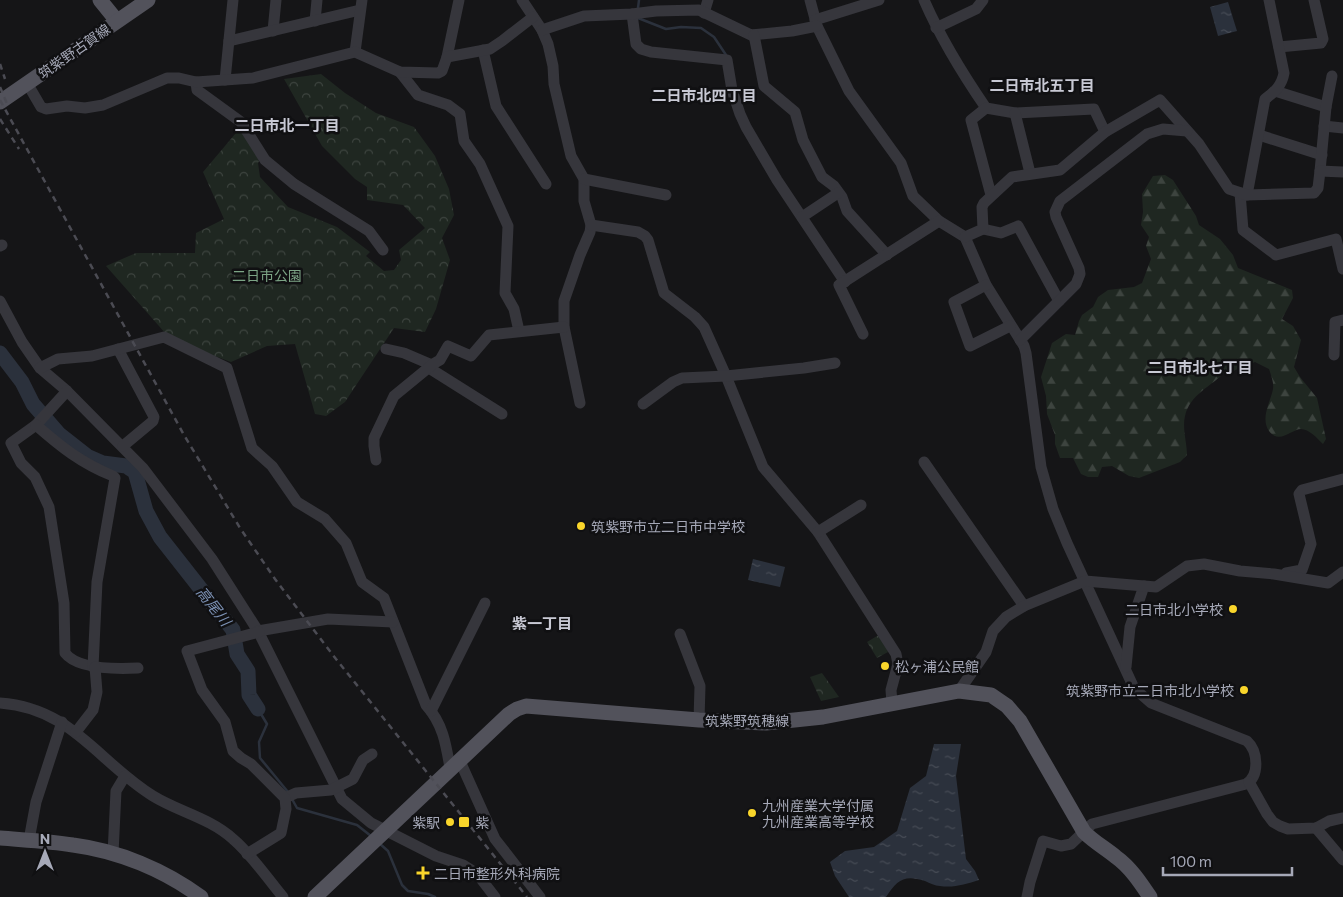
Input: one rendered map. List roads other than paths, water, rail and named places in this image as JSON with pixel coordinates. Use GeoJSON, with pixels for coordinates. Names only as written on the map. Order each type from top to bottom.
{"type":"FeatureCollection","features":[{"type":"Feature","properties":{"kind":"main road"},"geometry":{"type":"LineString","coordinates":[[100,0],[117,21]]}},
{"type":"Feature","properties":{"kind":"main road","name":"筑紫野古賀線"},"geometry":{"type":"LineString","coordinates":[[0,102],[148,0]]}},
{"type":"Feature","properties":{"kind":"main road","name":"筑紫野筑穂線"},"geometry":{"type":"LineString","coordinates":[[315,897],[509,714],[526,706],[700,720],[766,722],[812,719],[959,691],[990,695],[1007,706],[1020,721],[1084,832],[1132,872],[1150,897]]}},
{"type":"Feature","properties":{"kind":"main road"},"geometry":{"type":"LineString","coordinates":[[0,838],[74,845],[113,854],[156,870],[201,897]]}},
{"type":"Feature","properties":{"kind":"street"},"geometry":{"type":"LineString","coordinates":[[224,80],[233,0]]}},
{"type":"Feature","properties":{"kind":"street"},"geometry":{"type":"LineString","coordinates":[[274,31],[276,0]]}},
{"type":"Feature","properties":{"kind":"street"},"geometry":{"type":"LineString","coordinates":[[315,21],[317,0]]}},
{"type":"Feature","properties":{"kind":"street"},"geometry":{"type":"LineString","coordinates":[[27,83],[41,107],[46,109],[67,106],[86,108],[103,104],[167,78],[179,78],[196,82],[253,78],[354,52],[400,72],[438,73],[442,71],[447,57],[459,0]]}},
{"type":"Feature","properties":{"kind":"street"},"geometry":{"type":"LineString","coordinates":[[522,0],[542,30],[548,44],[553,66],[554,84],[571,156],[584,179],[584,201],[591,225],[564,302],[564,327],[580,403]]}},
{"type":"Feature","properties":{"kind":"street"},"geometry":{"type":"LineString","coordinates":[[704,13],[708,0]]}},
{"type":"Feature","properties":{"kind":"street"},"geometry":{"type":"LineString","coordinates":[[810,0],[816,23],[852,96],[902,162],[913,196],[939,221],[965,237],[986,285],[1020,340],[1026,353],[1041,467],[1053,509],[1134,688],[1151,703],[1247,741],[1250,744],[1255,759],[1254,771],[1249,782]]}},
{"type":"Feature","properties":{"kind":"street"},"geometry":{"type":"LineString","coordinates":[[542,30],[584,16],[632,14],[658,5],[699,10],[750,35],[754,35],[792,31],[879,0]]}},
{"type":"Feature","properties":{"kind":"street"},"geometry":{"type":"LineString","coordinates":[[924,0],[936,28],[957,66],[986,108],[1015,113],[1094,109],[1105,132]]}},
{"type":"Feature","properties":{"kind":"street"},"geometry":{"type":"LineString","coordinates":[[936,28],[976,9],[983,0]]}},
{"type":"Feature","properties":{"kind":"street"},"geometry":{"type":"LineString","coordinates":[[1269,0],[1284,73],[1281,83],[1266,98],[1244,194],[1242,230],[1276,255],[1336,239],[1343,269]]}},
{"type":"Feature","properties":{"kind":"street"},"geometry":{"type":"LineString","coordinates":[[1279,47],[1321,42],[1323,39],[1314,0]]}},
{"type":"Feature","properties":{"kind":"street"},"geometry":{"type":"LineString","coordinates":[[229,41],[315,21],[361,5],[354,52]]}},
{"type":"Feature","properties":{"kind":"street"},"geometry":{"type":"LineString","coordinates":[[632,14],[636,44],[641,49],[651,52],[727,60],[732,90],[746,127],[777,180],[845,282]]}},
{"type":"Feature","properties":{"kind":"street"},"geometry":{"type":"LineString","coordinates":[[447,57],[490,49],[533,17]]}},
{"type":"Feature","properties":{"kind":"street"},"geometry":{"type":"LineString","coordinates":[[754,35],[764,86],[795,112],[803,140],[822,177],[834,186],[847,211],[887,255]]}},
{"type":"Feature","properties":{"kind":"street"},"geometry":{"type":"LineString","coordinates":[[483,50],[496,106],[546,184]]}},
{"type":"Feature","properties":{"kind":"street"},"geometry":{"type":"LineString","coordinates":[[400,72],[418,95],[448,104],[460,114],[464,141],[480,164],[508,226],[505,294],[514,309],[519,331]]}},
{"type":"Feature","properties":{"kind":"street"},"geometry":{"type":"LineString","coordinates":[[983,229],[982,206],[991,195],[1012,177],[1060,170],[1105,132],[1160,100],[1199,144],[1229,189],[1244,194],[1314,193],[1318,188],[1326,106],[1332,76]]}},
{"type":"Feature","properties":{"kind":"street"},"geometry":{"type":"LineString","coordinates":[[196,82],[197,90],[241,122],[265,160],[294,184],[369,231],[383,250]]}},
{"type":"Feature","properties":{"kind":"street"},"geometry":{"type":"LineString","coordinates":[[1275,91],[1326,106]]}},
{"type":"Feature","properties":{"kind":"street"},"geometry":{"type":"LineString","coordinates":[[986,108],[971,120],[991,195]]}},
{"type":"Feature","properties":{"kind":"street"},"geometry":{"type":"LineString","coordinates":[[1015,113],[1030,173]]}},
{"type":"Feature","properties":{"kind":"street"},"geometry":{"type":"LineString","coordinates":[[1324,126],[1343,128]]}},
{"type":"Feature","properties":{"kind":"street"},"geometry":{"type":"LineString","coordinates":[[1020,340],[1076,284],[1080,274],[1056,217],[1055,212],[1060,201],[1147,134],[1163,130],[1187,131]]}},
{"type":"Feature","properties":{"kind":"street"},"geometry":{"type":"LineString","coordinates":[[1259,135],[1322,154]]}},
{"type":"Feature","properties":{"kind":"street"},"geometry":{"type":"LineString","coordinates":[[1320,171],[1343,172]]}},
{"type":"Feature","properties":{"kind":"street"},"geometry":{"type":"LineString","coordinates":[[584,179],[666,196]]}},
{"type":"Feature","properties":{"kind":"street"},"geometry":{"type":"LineString","coordinates":[[802,217],[838,193]]}},
{"type":"Feature","properties":{"kind":"street"},"geometry":{"type":"LineString","coordinates":[[863,334],[839,285],[939,221]]}},
{"type":"Feature","properties":{"kind":"street"},"geometry":{"type":"LineString","coordinates":[[591,225],[638,232],[646,236],[664,294],[704,326],[763,467],[818,532],[896,654],[898,664],[891,690],[892,703]]}},
{"type":"Feature","properties":{"kind":"street"},"geometry":{"type":"LineString","coordinates":[[965,237],[983,229],[1001,233],[1018,226],[1059,301]]}},
{"type":"Feature","properties":{"kind":"street"},"geometry":{"type":"LineString","coordinates":[[986,285],[954,302],[970,346],[1010,326]]}},
{"type":"Feature","properties":{"kind":"street"},"geometry":{"type":"LineString","coordinates":[[0,301],[22,342],[40,368],[67,391],[123,446],[156,482],[212,559],[258,632],[342,799],[384,832],[471,870],[478,875],[495,897]]}},
{"type":"Feature","properties":{"kind":"street"},"geometry":{"type":"LineString","coordinates":[[1334,356],[1335,322],[1343,320]]}},
{"type":"Feature","properties":{"kind":"street"},"geometry":{"type":"LineString","coordinates":[[376,460],[374,438],[394,396],[440,360],[448,346],[471,356],[489,335],[564,327]]}},
{"type":"Feature","properties":{"kind":"street"},"geometry":{"type":"LineString","coordinates":[[40,368],[58,359],[92,356],[164,336],[227,368],[252,448],[272,466],[296,502],[325,519],[346,543],[362,582],[384,598],[426,705],[444,734],[455,764],[495,839],[540,897]]}},
{"type":"Feature","properties":{"kind":"street"},"geometry":{"type":"LineString","coordinates":[[118,349],[154,417],[153,421],[123,446]]}},
{"type":"Feature","properties":{"kind":"street"},"geometry":{"type":"LineString","coordinates":[[386,349],[404,353],[430,366],[502,414]]}},
{"type":"Feature","properties":{"kind":"street"},"geometry":{"type":"LineString","coordinates":[[643,404],[667,386],[682,378],[726,376],[835,363]]}},
{"type":"Feature","properties":{"kind":"street"},"geometry":{"type":"LineString","coordinates":[[67,391],[37,423],[11,443],[21,463],[35,477],[49,507],[64,603],[65,653],[68,657],[94,667],[138,668]]}},
{"type":"Feature","properties":{"kind":"street"},"geometry":{"type":"LineString","coordinates":[[37,423],[64,449],[91,467],[115,478],[97,582],[94,667],[97,692],[93,710],[76,732]]}},
{"type":"Feature","properties":{"kind":"street"},"geometry":{"type":"LineString","coordinates":[[924,462],[1024,606]]}},
{"type":"Feature","properties":{"kind":"street"},"geometry":{"type":"LineString","coordinates":[[1274,574],[1302,570],[1311,547],[1299,494],[1302,490],[1343,479]]}},
{"type":"Feature","properties":{"kind":"street"},"geometry":{"type":"LineString","coordinates":[[818,532],[861,504]]}},
{"type":"Feature","properties":{"kind":"street"},"geometry":{"type":"LineString","coordinates":[[959,691],[986,652],[992,631],[1006,617],[1024,606],[1085,581],[1144,586],[1160,585],[1187,566],[1194,564],[1213,565],[1240,571],[1274,574],[1328,583],[1343,572]]}},
{"type":"Feature","properties":{"kind":"street"},"geometry":{"type":"LineString","coordinates":[[1126,670],[1130,627],[1144,586]]}},
{"type":"Feature","properties":{"kind":"street"},"geometry":{"type":"LineString","coordinates":[[431,711],[485,603]]}},
{"type":"Feature","properties":{"kind":"street"},"geometry":{"type":"LineString","coordinates":[[372,754],[363,760],[353,779],[331,790],[289,796],[233,751],[225,722],[202,690],[187,651],[258,632],[328,618],[393,622]]}},
{"type":"Feature","properties":{"kind":"street"},"geometry":{"type":"LineString","coordinates":[[680,634],[700,686],[700,720]]}},
{"type":"Feature","properties":{"kind":"street"},"geometry":{"type":"LineString","coordinates":[[0,703],[32,708],[62,722],[76,732],[125,776],[160,800],[216,826],[234,839],[283,897]]}},
{"type":"Feature","properties":{"kind":"street"},"geometry":{"type":"LineString","coordinates":[[29,840],[36,802],[62,722]]}},
{"type":"Feature","properties":{"kind":"street"},"geometry":{"type":"LineString","coordinates":[[113,854],[116,790],[125,776]]}},
{"type":"Feature","properties":{"kind":"street"},"geometry":{"type":"LineString","coordinates":[[1249,782],[1273,822],[1288,829],[1316,828],[1343,818]]}},
{"type":"Feature","properties":{"kind":"street"},"geometry":{"type":"LineString","coordinates":[[1027,897],[1043,841],[1061,846],[1071,844],[1092,824],[1249,782]]}},
{"type":"Feature","properties":{"kind":"street"},"geometry":{"type":"LineString","coordinates":[[247,854],[281,833],[289,796]]}},
{"type":"Feature","properties":{"kind":"street"},"geometry":{"type":"LineString","coordinates":[[1316,828],[1343,860]]}},
{"type":"Feature","properties":{"kind":"water"},"geometry":{"type":"Polygon","coordinates":[[[1228,2],[1237,31],[1218,36],[1210,7],[1228,2]]]}},
{"type":"Feature","properties":{"kind":"water"},"geometry":{"type":"Polygon","coordinates":[[[753,559],[785,567],[780,587],[748,580],[753,559]]]}},
{"type":"Feature","properties":{"kind":"water"},"geometry":{"type":"Polygon","coordinates":[[[934,744],[961,744],[956,776],[966,859],[979,880],[960,885],[936,886],[912,878],[902,880],[894,886],[886,897],[849,897],[835,876],[830,862],[845,851],[874,847],[897,831],[910,788],[926,776],[934,744]]]}},
{"type":"Feature","properties":{"kind":"waterway"},"geometry":{"type":"LineString","coordinates":[[638,8],[639,0]]}},
{"type":"Feature","properties":{"kind":"waterway"},"geometry":{"type":"LineString","coordinates":[[638,18],[666,29],[681,27],[701,28],[714,37],[726,55]]}},
{"type":"Feature","properties":{"kind":"waterway","name":"高尾川"},"geometry":{"type":"LineString","coordinates":[[0,353],[22,382],[33,404],[59,434],[87,456],[103,463],[126,466],[135,472],[146,511],[160,537],[233,630],[237,654],[248,671],[249,695],[258,709]]}},
{"type":"Feature","properties":{"kind":"waterway","name":"高尾川"},"geometry":{"type":"LineString","coordinates":[[258,709],[267,724],[259,742],[260,758],[288,792]]}},
{"type":"Feature","properties":{"kind":"waterway","name":"高尾川"},"geometry":{"type":"LineString","coordinates":[[292,799],[297,808],[357,825],[371,836]]}},
{"type":"Feature","properties":{"kind":"waterway","name":"高尾川"},"geometry":{"type":"LineString","coordinates":[[379,843],[388,851],[402,885],[408,891],[435,897]]}},
{"type":"Feature","properties":{"kind":"railway"},"geometry":{"type":"LineString","coordinates":[[0,64],[5,79]]}},
{"type":"Feature","properties":{"kind":"railway"},"geometry":{"type":"LineString","coordinates":[[0,87],[8,106]]}},
{"type":"Feature","properties":{"kind":"railway"},"geometry":{"type":"LineString","coordinates":[[0,100],[184,435],[240,528],[275,579],[336,659],[527,897]]}},
{"type":"Feature","properties":{"kind":"railway"},"geometry":{"type":"LineString","coordinates":[[0,119],[19,149]]}},
{"type":"Feature","properties":{"kind":"place","name":"筑紫野市立二日市中学校"},"geometry":{"type":"Point","coordinates":[581,526]}},
{"type":"Feature","properties":{"kind":"place","name":"二日市北小学校"},"geometry":{"type":"Point","coordinates":[1233,609]}},
{"type":"Feature","properties":{"kind":"place","name":"松ヶ浦公民館"},"geometry":{"type":"Point","coordinates":[885,666]}},
{"type":"Feature","properties":{"kind":"place","name":"筑紫野市立二日市北小学校"},"geometry":{"type":"Point","coordinates":[1244,690]}},
{"type":"Feature","properties":{"kind":"place","name":"九州産業大学付属 九州産業高等学校"},"geometry":{"type":"Point","coordinates":[752,813]}},
{"type":"Feature","properties":{"kind":"place","name":"紫駅"},"geometry":{"type":"Point","coordinates":[450,822]}},
{"type":"Feature","properties":{"kind":"place","name":"紫"},"geometry":{"type":"Point","coordinates":[464,822]}},
{"type":"Feature","properties":{"kind":"place","name":"二日市整形外科病院"},"geometry":{"type":"Point","coordinates":[423,873]}},
{"type":"Feature","properties":{"kind":"district","name":"二日市北五丁目"},"geometry":{"type":"Point","coordinates":[1042,85]}},
{"type":"Feature","properties":{"kind":"district","name":"二日市北四丁目"},"geometry":{"type":"Point","coordinates":[704,95]}},
{"type":"Feature","properties":{"kind":"district","name":"二日市北一丁目"},"geometry":{"type":"Point","coordinates":[287,125]}},
{"type":"Feature","properties":{"kind":"district","name":"二日市北七丁目"},"geometry":{"type":"Point","coordinates":[1200,367]}},
{"type":"Feature","properties":{"kind":"district","name":"紫一丁目"},"geometry":{"type":"Point","coordinates":[542,623]}},
{"type":"Feature","properties":{"kind":"park label","name":"二日市公園"},"geometry":{"type":"Point","coordinates":[267,275]}}]}
